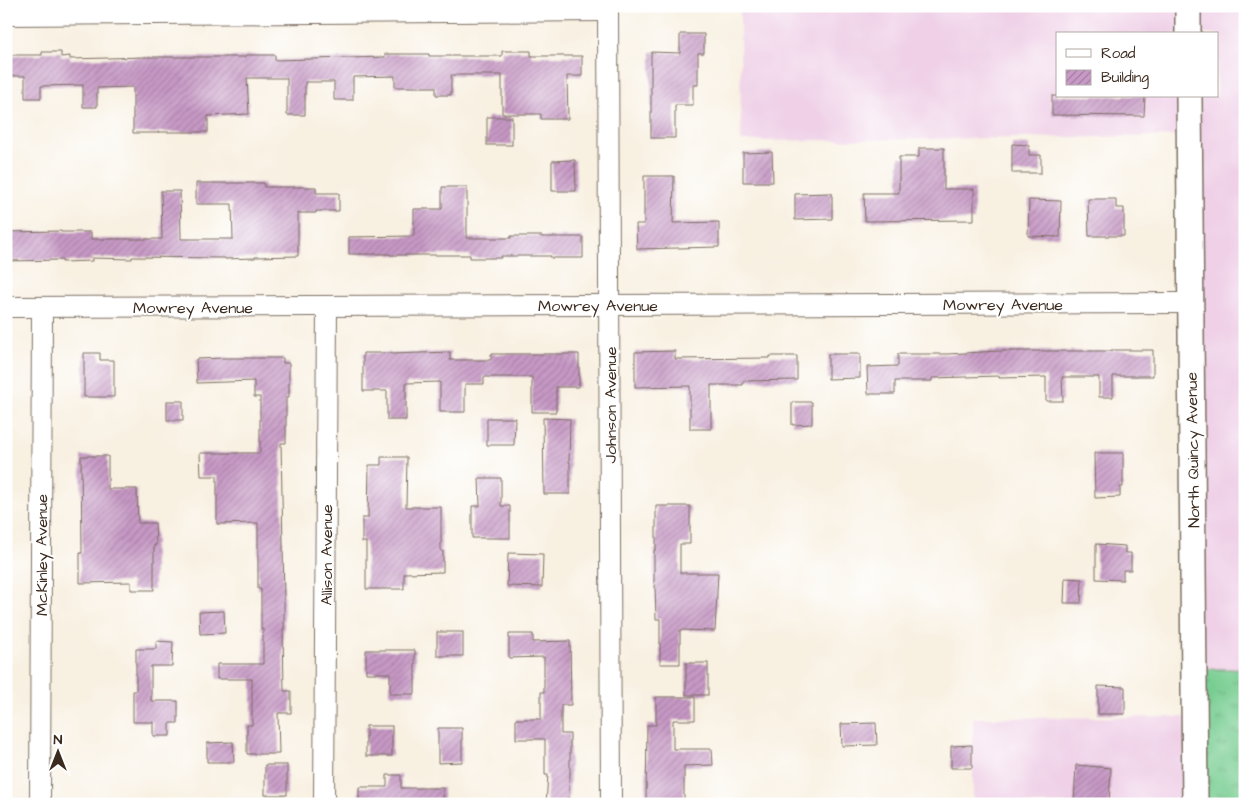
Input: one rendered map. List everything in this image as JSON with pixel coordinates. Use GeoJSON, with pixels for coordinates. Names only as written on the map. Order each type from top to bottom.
{"type":"FeatureCollection","features":[{"type":"Feature","properties":{"kind":"main road"},"geometry":{"type":"LineString","coordinates":[[1188,6],[1188,32]]}},
{"type":"Feature","properties":{"kind":"main road","name":"North Quincy Avenue"},"geometry":{"type":"LineString","coordinates":[[1189,98],[1195,804]]}},
{"type":"Feature","properties":{"kind":"street"},"geometry":{"type":"LineString","coordinates":[[6,15],[608,9]]}},
{"type":"Feature","properties":{"kind":"street","name":"Johnson Avenue"},"geometry":{"type":"LineString","coordinates":[[608,9],[611,804]]}},
{"type":"Feature","properties":{"kind":"street","name":"Mowrey Avenue"},"geometry":{"type":"LineString","coordinates":[[6,307],[1190,303]]}},
{"type":"Feature","properties":{"kind":"street","name":"Allison Avenue"},"geometry":{"type":"LineString","coordinates":[[324,804],[327,306]]}},
{"type":"Feature","properties":{"kind":"street","name":"McKinley Avenue"},"geometry":{"type":"LineString","coordinates":[[40,804],[42,307]]}},
{"type":"Feature","properties":{"kind":"shaded area"},"geometry":{"type":"Polygon","coordinates":[[[740,6],[1245,6],[1245,669],[1194,669],[1188,136],[741,141],[740,6]]]}},
{"type":"Feature","properties":{"kind":"shaded area"},"geometry":{"type":"Polygon","coordinates":[[[1194,717],[1195,804],[973,804],[973,718],[1194,717]]]}},
{"type":"Feature","properties":{"kind":"green space"},"geometry":{"type":"Polygon","coordinates":[[[1194,669],[1245,669],[1245,804],[1195,804],[1194,669]]]}},
{"type":"Feature","properties":{"kind":"building"},"geometry":{"type":"Polygon","coordinates":[[[680,34],[704,34],[704,53],[698,53],[698,85],[693,85],[693,105],[675,105],[675,138],[651,138],[651,52],[680,53],[680,34]]]}},
{"type":"Feature","properties":{"kind":"building"},"geometry":{"type":"Polygon","coordinates":[[[502,51],[531,51],[531,56],[582,56],[582,76],[567,76],[568,119],[541,119],[541,114],[502,114],[502,75],[451,75],[451,95],[436,95],[436,87],[395,87],[395,76],[353,77],[353,100],[334,100],[334,82],[305,82],[305,115],[287,115],[287,78],[247,78],[249,114],[208,116],[208,132],[133,133],[133,87],[97,88],[97,107],[83,107],[83,85],[41,86],[41,98],[25,98],[25,76],[6,76],[6,55],[42,55],[42,52],[61,52],[61,57],[70,56],[70,59],[275,55],[275,60],[385,57],[385,54],[502,56],[502,51]]]}},
{"type":"Feature","properties":{"kind":"building"},"geometry":{"type":"Polygon","coordinates":[[[1052,96],[1056,96],[1056,98],[1145,98],[1144,116],[1052,115],[1052,96]]]}},
{"type":"Feature","properties":{"kind":"building"},"geometry":{"type":"Polygon","coordinates":[[[487,117],[512,117],[512,145],[487,145],[487,117]]]}},
{"type":"Feature","properties":{"kind":"building"},"geometry":{"type":"Polygon","coordinates":[[[1012,144],[1029,145],[1029,155],[1041,155],[1041,173],[1012,173],[1012,144]]]}},
{"type":"Feature","properties":{"kind":"building"},"geometry":{"type":"Polygon","coordinates":[[[919,148],[944,148],[944,189],[974,189],[974,220],[865,221],[864,193],[899,193],[899,157],[919,157],[919,148]]]}},
{"type":"Feature","properties":{"kind":"building"},"geometry":{"type":"Polygon","coordinates":[[[772,152],[773,182],[743,182],[743,153],[772,152]]]}},
{"type":"Feature","properties":{"kind":"building"},"geometry":{"type":"Polygon","coordinates":[[[575,160],[576,191],[552,191],[552,161],[575,160]]]}},
{"type":"Feature","properties":{"kind":"building"},"geometry":{"type":"Polygon","coordinates":[[[644,176],[674,176],[673,223],[719,222],[719,247],[637,249],[636,224],[644,224],[644,176]]]}},
{"type":"Feature","properties":{"kind":"building"},"geometry":{"type":"Polygon","coordinates":[[[196,183],[264,183],[264,187],[316,187],[316,193],[339,193],[339,211],[298,213],[298,256],[225,259],[92,258],[92,261],[62,262],[62,260],[6,261],[6,232],[91,232],[91,239],[162,239],[161,191],[180,191],[181,239],[233,239],[232,204],[196,204],[196,183]]]}},
{"type":"Feature","properties":{"kind":"building"},"geometry":{"type":"Polygon","coordinates":[[[442,187],[467,187],[467,238],[511,238],[511,236],[583,237],[583,258],[501,256],[501,258],[470,258],[470,255],[349,254],[349,237],[414,236],[414,209],[442,209],[442,187]]]}},
{"type":"Feature","properties":{"kind":"building"},"geometry":{"type":"Polygon","coordinates":[[[832,193],[832,219],[795,220],[795,194],[832,193]]]}},
{"type":"Feature","properties":{"kind":"building"},"geometry":{"type":"Polygon","coordinates":[[[1088,199],[1116,199],[1116,208],[1124,208],[1124,236],[1089,236],[1088,199]]]}},
{"type":"Feature","properties":{"kind":"building"},"geometry":{"type":"Polygon","coordinates":[[[1029,200],[1061,201],[1060,237],[1028,236],[1029,200]]]}},
{"type":"Feature","properties":{"kind":"building"},"geometry":{"type":"Polygon","coordinates":[[[1153,350],[1153,376],[1113,376],[1113,397],[1099,397],[1099,377],[1062,377],[1063,401],[1046,401],[1046,377],[999,378],[999,376],[932,378],[932,381],[895,381],[895,394],[868,394],[867,367],[898,366],[898,354],[1153,350]]]}},
{"type":"Feature","properties":{"kind":"building"},"geometry":{"type":"Polygon","coordinates":[[[675,351],[675,359],[797,356],[797,380],[743,381],[743,385],[711,385],[711,429],[690,429],[690,386],[635,387],[635,352],[675,351]]]}},
{"type":"Feature","properties":{"kind":"building"},"geometry":{"type":"Polygon","coordinates":[[[450,352],[450,360],[491,360],[491,354],[579,354],[579,387],[556,387],[556,412],[532,412],[532,377],[484,377],[484,384],[465,384],[465,412],[440,412],[440,382],[406,383],[406,420],[387,420],[387,391],[363,391],[363,353],[450,352]]]}},
{"type":"Feature","properties":{"kind":"building"},"geometry":{"type":"Polygon","coordinates":[[[84,353],[100,353],[100,360],[114,360],[114,397],[84,397],[84,353]]]}},
{"type":"Feature","properties":{"kind":"building"},"geometry":{"type":"Polygon","coordinates":[[[828,354],[860,354],[860,378],[828,379],[828,354]]]}},
{"type":"Feature","properties":{"kind":"building"},"geometry":{"type":"Polygon","coordinates":[[[283,358],[283,363],[289,363],[289,397],[286,397],[286,443],[281,443],[284,691],[291,691],[291,713],[278,713],[279,754],[247,754],[247,725],[252,725],[252,679],[217,679],[217,664],[263,664],[261,589],[258,589],[258,523],[217,524],[217,476],[201,476],[200,453],[260,453],[260,397],[254,397],[254,381],[197,383],[196,359],[283,358]]]}},
{"type":"Feature","properties":{"kind":"building"},"geometry":{"type":"Polygon","coordinates":[[[167,401],[183,401],[183,420],[167,420],[167,401]]]}},
{"type":"Feature","properties":{"kind":"building"},"geometry":{"type":"Polygon","coordinates":[[[792,402],[812,402],[812,424],[792,425],[792,402]]]}},
{"type":"Feature","properties":{"kind":"building"},"geometry":{"type":"Polygon","coordinates":[[[487,418],[515,418],[514,445],[487,445],[487,418]]]}},
{"type":"Feature","properties":{"kind":"building"},"geometry":{"type":"Polygon","coordinates":[[[543,418],[570,419],[570,494],[544,494],[543,418]]]}},
{"type":"Feature","properties":{"kind":"building"},"geometry":{"type":"Polygon","coordinates":[[[1094,453],[1123,453],[1123,487],[1120,487],[1120,497],[1095,498],[1094,453]]]}},
{"type":"Feature","properties":{"kind":"building"},"geometry":{"type":"Polygon","coordinates":[[[81,456],[108,456],[108,489],[137,489],[138,523],[155,523],[154,590],[131,590],[131,582],[80,583],[80,553],[82,553],[81,456]]]}},
{"type":"Feature","properties":{"kind":"building"},"geometry":{"type":"Polygon","coordinates":[[[381,457],[407,457],[406,507],[441,507],[443,572],[404,573],[404,589],[366,589],[366,542],[362,542],[362,518],[368,518],[369,465],[381,465],[381,457]]]}},
{"type":"Feature","properties":{"kind":"building"},"geometry":{"type":"Polygon","coordinates":[[[479,478],[501,478],[501,506],[510,506],[510,538],[472,538],[472,506],[480,506],[479,478]]]}},
{"type":"Feature","properties":{"kind":"building"},"geometry":{"type":"Polygon","coordinates":[[[656,506],[690,506],[690,544],[680,544],[680,573],[718,573],[715,631],[680,630],[680,664],[660,664],[660,619],[656,619],[654,584],[656,506]]]}},
{"type":"Feature","properties":{"kind":"building"},"geometry":{"type":"Polygon","coordinates":[[[1096,544],[1125,546],[1125,553],[1131,553],[1131,570],[1123,570],[1123,580],[1096,579],[1096,544]]]}},
{"type":"Feature","properties":{"kind":"building"},"geometry":{"type":"Polygon","coordinates":[[[508,553],[543,554],[542,587],[507,586],[508,553]]]}},
{"type":"Feature","properties":{"kind":"building"},"geometry":{"type":"Polygon","coordinates":[[[1065,578],[1082,579],[1081,603],[1064,603],[1065,578]]]}},
{"type":"Feature","properties":{"kind":"building"},"geometry":{"type":"Polygon","coordinates":[[[224,611],[225,633],[200,634],[199,612],[224,611]]]}},
{"type":"Feature","properties":{"kind":"building"},"geometry":{"type":"Polygon","coordinates":[[[437,632],[463,632],[463,656],[437,656],[437,632]]]}},
{"type":"Feature","properties":{"kind":"building"},"geometry":{"type":"Polygon","coordinates":[[[509,634],[533,634],[533,642],[570,641],[571,705],[561,705],[561,734],[570,734],[568,804],[546,804],[548,775],[545,775],[545,739],[516,739],[516,719],[541,719],[541,692],[544,692],[544,657],[509,658],[509,634]]]}},
{"type":"Feature","properties":{"kind":"building"},"geometry":{"type":"Polygon","coordinates":[[[156,641],[173,642],[172,666],[151,666],[151,701],[178,701],[178,723],[170,723],[170,736],[153,736],[153,722],[133,722],[133,691],[136,691],[136,649],[156,649],[156,641]]]}},
{"type":"Feature","properties":{"kind":"building"},"geometry":{"type":"Polygon","coordinates":[[[366,650],[415,650],[415,694],[390,694],[390,673],[366,673],[366,650]]]}},
{"type":"Feature","properties":{"kind":"building"},"geometry":{"type":"Polygon","coordinates":[[[686,663],[708,663],[708,695],[686,695],[686,663]]]}},
{"type":"Feature","properties":{"kind":"building"},"geometry":{"type":"Polygon","coordinates":[[[1098,686],[1125,687],[1125,714],[1098,714],[1098,686]]]}},
{"type":"Feature","properties":{"kind":"building"},"geometry":{"type":"Polygon","coordinates":[[[656,697],[695,697],[695,720],[673,720],[673,749],[712,749],[713,765],[684,766],[684,800],[646,800],[647,725],[656,725],[656,697]]]}},
{"type":"Feature","properties":{"kind":"building"},"geometry":{"type":"Polygon","coordinates":[[[876,723],[877,745],[842,746],[841,724],[876,723]]]}},
{"type":"Feature","properties":{"kind":"building"},"geometry":{"type":"Polygon","coordinates":[[[366,726],[392,726],[392,756],[366,756],[366,726]]]}},
{"type":"Feature","properties":{"kind":"building"},"geometry":{"type":"Polygon","coordinates":[[[438,728],[462,728],[462,762],[438,763],[438,728]]]}},
{"type":"Feature","properties":{"kind":"building"},"geometry":{"type":"Polygon","coordinates":[[[233,742],[234,762],[207,762],[207,743],[233,742]]]}},
{"type":"Feature","properties":{"kind":"building"},"geometry":{"type":"Polygon","coordinates":[[[972,745],[972,768],[951,768],[951,746],[972,745]]]}},
{"type":"Feature","properties":{"kind":"building"},"geometry":{"type":"Polygon","coordinates":[[[265,765],[287,765],[287,795],[265,795],[265,765]]]}},
{"type":"Feature","properties":{"kind":"building"},"geometry":{"type":"Polygon","coordinates":[[[1076,765],[1111,768],[1109,804],[1074,804],[1076,765]]]}},
{"type":"Feature","properties":{"kind":"building"},"geometry":{"type":"Polygon","coordinates":[[[387,775],[401,775],[401,788],[443,788],[443,804],[359,804],[359,787],[387,787],[387,775]]]}}]}
